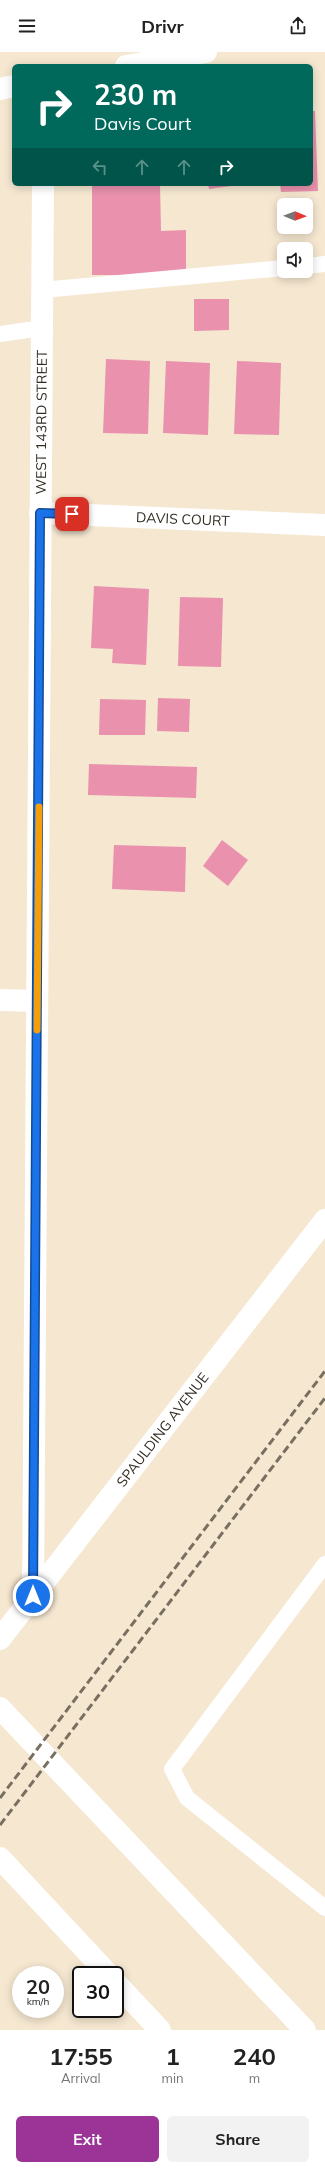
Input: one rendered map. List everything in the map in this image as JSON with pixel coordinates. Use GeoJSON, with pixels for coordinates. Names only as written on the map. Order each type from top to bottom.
{"type":"FeatureCollection","features":[{"type":"Feature","properties":{"kind":"main road"},"geometry":{"type":"LineString","coordinates":[[129,61],[206,52]]}},
{"type":"Feature","properties":{"kind":"main road"},"geometry":{"type":"LineString","coordinates":[[0,89],[12,86]]}},
{"type":"Feature","properties":{"kind":"main road","name":"WEST 143RD STREET"},"geometry":{"type":"LineString","coordinates":[[33,1596],[43,186]]}},
{"type":"Feature","properties":{"kind":"main road","name":"DAVIS COURT"},"geometry":{"type":"LineString","coordinates":[[40,513],[325,525]]}},
{"type":"Feature","properties":{"kind":"main road"},"geometry":{"type":"LineString","coordinates":[[0,1000],[37,1001]]}},
{"type":"Feature","properties":{"kind":"main road","name":"SPAULDING AVENUE"},"geometry":{"type":"LineString","coordinates":[[0,1639],[325,1220]]}},
{"type":"Feature","properties":{"kind":"main road"},"geometry":{"type":"LineString","coordinates":[[0,1708],[305,2030]]}},
{"type":"Feature","properties":{"kind":"main road"},"geometry":{"type":"LineString","coordinates":[[0,1858],[101,1966]]}},
{"type":"Feature","properties":{"kind":"main road"},"geometry":{"type":"LineString","coordinates":[[124,1992],[160,2030]]}},
{"type":"Feature","properties":{"kind":"lane"},"geometry":{"type":"LineString","coordinates":[[313,265],[325,264]]}},
{"type":"Feature","properties":{"kind":"lane"},"geometry":{"type":"LineString","coordinates":[[42,290],[277,269]]}},
{"type":"Feature","properties":{"kind":"lane"},"geometry":{"type":"LineString","coordinates":[[0,334],[42,328]]}},
{"type":"Feature","properties":{"kind":"lane"},"geometry":{"type":"LineString","coordinates":[[325,1564],[172,1769],[187,1798],[325,1908]]}},
{"type":"Feature","properties":{"kind":"building"},"geometry":{"type":"Polygon","coordinates":[[[313,111],[315,111],[318,191],[281,192],[280,186],[313,186],[313,111]]]}},
{"type":"Feature","properties":{"kind":"building"},"geometry":{"type":"Polygon","coordinates":[[[92,186],[160,186],[161,231],[186,230],[186,275],[92,275],[92,186]]]}},
{"type":"Feature","properties":{"kind":"building"},"geometry":{"type":"Polygon","coordinates":[[[208,186],[232,186],[209,189],[208,186]]]}},
{"type":"Feature","properties":{"kind":"building"},"geometry":{"type":"Polygon","coordinates":[[[194,299],[229,299],[229,330],[194,331],[194,299]]]}},
{"type":"Feature","properties":{"kind":"building"},"geometry":{"type":"Polygon","coordinates":[[[106,359],[150,361],[148,434],[103,433],[106,359]]]}},
{"type":"Feature","properties":{"kind":"building"},"geometry":{"type":"Polygon","coordinates":[[[166,361],[210,363],[208,435],[163,433],[166,361]]]}},
{"type":"Feature","properties":{"kind":"building"},"geometry":{"type":"Polygon","coordinates":[[[237,361],[281,363],[279,435],[234,434],[237,361]]]}},
{"type":"Feature","properties":{"kind":"building"},"geometry":{"type":"Polygon","coordinates":[[[94,586],[149,589],[146,665],[112,663],[113,649],[91,648],[94,586]]]}},
{"type":"Feature","properties":{"kind":"building"},"geometry":{"type":"Polygon","coordinates":[[[180,597],[223,598],[221,667],[178,666],[180,597]]]}},
{"type":"Feature","properties":{"kind":"building"},"geometry":{"type":"Polygon","coordinates":[[[158,698],[190,699],[189,732],[157,731],[158,698]]]}},
{"type":"Feature","properties":{"kind":"building"},"geometry":{"type":"Polygon","coordinates":[[[100,699],[146,700],[145,735],[99,735],[100,699]]]}},
{"type":"Feature","properties":{"kind":"building"},"geometry":{"type":"Polygon","coordinates":[[[89,764],[197,767],[196,798],[88,795],[89,764]]]}},
{"type":"Feature","properties":{"kind":"building"},"geometry":{"type":"Polygon","coordinates":[[[222,840],[248,860],[228,886],[203,866],[222,840]]]}},
{"type":"Feature","properties":{"kind":"building"},"geometry":{"type":"Polygon","coordinates":[[[114,845],[186,847],[185,892],[112,889],[114,845]]]}},
{"type":"Feature","properties":{"kind":"railway"},"geometry":{"type":"LineString","coordinates":[[0,1798],[325,1371]]}},
{"type":"Feature","properties":{"kind":"railway"},"geometry":{"type":"LineString","coordinates":[[0,1825],[325,1398]]}},
{"type":"Feature","properties":{"kind":"slow traffic"},"geometry":{"type":"LineString","coordinates":[[37,1030],[39,807]]}},
{"type":"Feature","properties":{"kind":"route"},"geometry":{"type":"LineString","coordinates":[[33,1596],[40,513],[72,514]]}}]}
